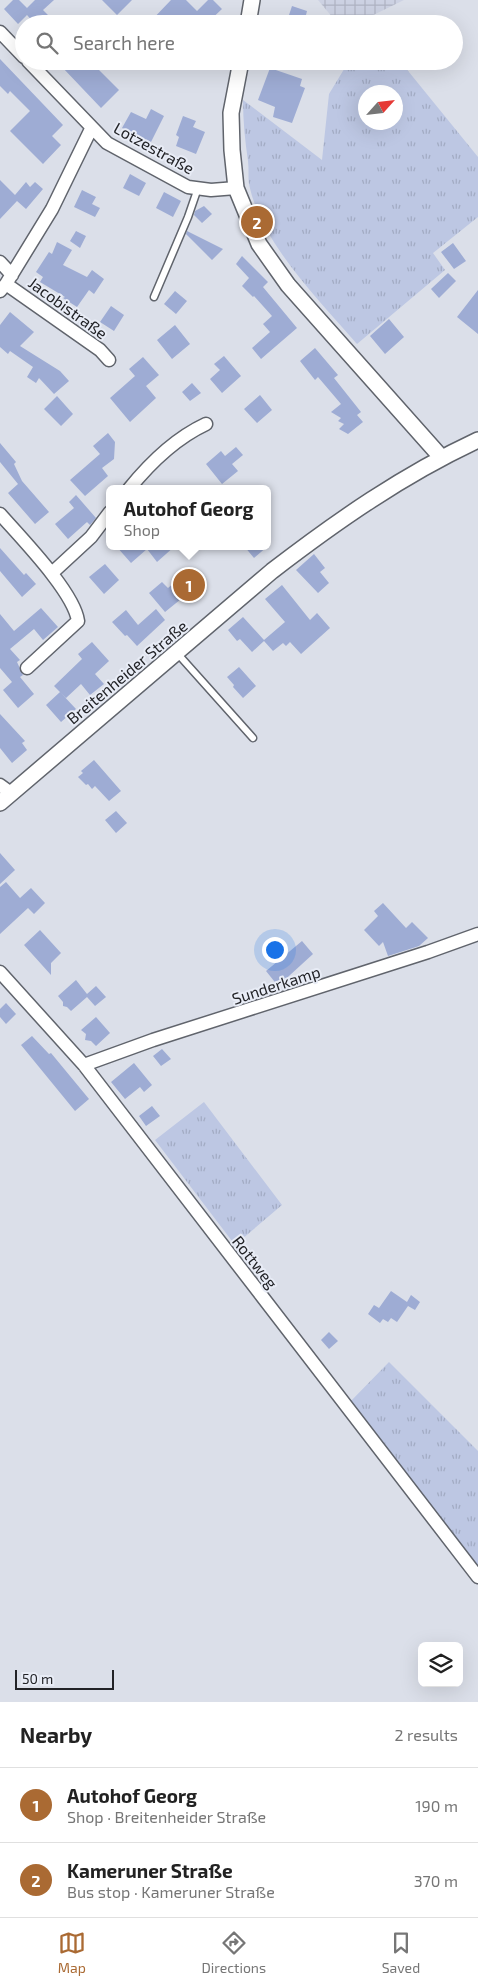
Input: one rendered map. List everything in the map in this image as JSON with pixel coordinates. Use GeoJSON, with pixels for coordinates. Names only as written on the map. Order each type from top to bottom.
{"type":"FeatureCollection","features":[{"type":"Feature","properties":{"kind":"street"},"geometry":{"type":"LineString","coordinates":[[250,15],[252,0]]}},
{"type":"Feature","properties":{"kind":"street"},"geometry":{"type":"LineString","coordinates":[[0,32],[15,48]]}},
{"type":"Feature","properties":{"kind":"street","name":"Lotzestraße"},"geometry":{"type":"LineString","coordinates":[[36,70],[107,143],[188,187],[211,190],[236,188]]}},
{"type":"Feature","properties":{"kind":"street"},"geometry":{"type":"LineString","coordinates":[[239,70],[231,113],[236,188],[260,244],[288,285],[441,457]]}},
{"type":"Feature","properties":{"kind":"street"},"geometry":{"type":"LineString","coordinates":[[6,284],[52,209],[91,128]]}},
{"type":"Feature","properties":{"kind":"street","name":"Jacobistraße"},"geometry":{"type":"LineString","coordinates":[[0,262],[6,284],[100,350],[109,360]]}},
{"type":"Feature","properties":{"kind":"street"},"geometry":{"type":"LineString","coordinates":[[132,485],[143,471],[186,433],[206,424]]}},
{"type":"Feature","properties":{"kind":"street","name":"Breitenheider Straße"},"geometry":{"type":"LineString","coordinates":[[4,794],[177,653],[272,571],[316,537],[377,494],[441,457],[478,440]]}},
{"type":"Feature","properties":{"kind":"street"},"geometry":{"type":"LineString","coordinates":[[0,514],[52,573],[76,612],[78,621],[27,668]]}},
{"type":"Feature","properties":{"kind":"street"},"geometry":{"type":"LineString","coordinates":[[52,573],[91,537],[106,517]]}},
{"type":"Feature","properties":{"kind":"street","name":"Sunderkamp"},"geometry":{"type":"LineString","coordinates":[[84,1065],[153,1040],[428,952],[478,934]]}},
{"type":"Feature","properties":{"kind":"street","name":"Rottweg"},"geometry":{"type":"LineString","coordinates":[[0,972],[84,1065],[478,1577]]}},
{"type":"Feature","properties":{"kind":"lane"},"geometry":{"type":"LineString","coordinates":[[154,297],[188,217],[198,188]]}},
{"type":"Feature","properties":{"kind":"lane"},"geometry":{"type":"LineString","coordinates":[[177,653],[253,738]]}},
{"type":"Feature","properties":{"kind":"shaded area"},"geometry":{"type":"Polygon","coordinates":[[[318,0],[404,0],[373,15],[330,15],[318,0]]]}},
{"type":"Feature","properties":{"kind":"green space"},"geometry":{"type":"Polygon","coordinates":[[[344,70],[407,70],[478,157],[478,217],[433,253],[445,270],[357,344],[293,270],[266,228],[249,184],[243,100],[322,160],[329,94],[344,70]]]}},
{"type":"Feature","properties":{"kind":"green space"},"geometry":{"type":"Polygon","coordinates":[[[204,1102],[282,1205],[235,1245],[155,1140],[204,1102]]]}},
{"type":"Feature","properties":{"kind":"green space"},"geometry":{"type":"Polygon","coordinates":[[[389,1362],[478,1451],[478,1567],[349,1403],[389,1362]]]}},
{"type":"Feature","properties":{"kind":"building"},"geometry":{"type":"Polygon","coordinates":[[[13,0],[19,0],[27,8],[35,0],[54,0],[43,10],[48,15],[15,15],[15,21],[4,9],[13,0]]]}},
{"type":"Feature","properties":{"kind":"building"},"geometry":{"type":"Polygon","coordinates":[[[102,0],[132,0],[117,15],[102,0]]]}},
{"type":"Feature","properties":{"kind":"building"},"geometry":{"type":"Polygon","coordinates":[[[171,0],[186,0],[197,11],[208,0],[213,0],[222,9],[216,15],[157,15],[171,0]]]}},
{"type":"Feature","properties":{"kind":"building"},"geometry":{"type":"Polygon","coordinates":[[[292,6],[307,11],[306,15],[289,15],[292,6]]]}},
{"type":"Feature","properties":{"kind":"building"},"geometry":{"type":"Polygon","coordinates":[[[0,59],[63,125],[52,136],[61,145],[43,164],[10,131],[30,111],[10,91],[8,94],[0,86],[0,59]]]}},
{"type":"Feature","properties":{"kind":"building"},"geometry":{"type":"Polygon","coordinates":[[[65,70],[99,70],[119,90],[101,108],[65,70]]]}},
{"type":"Feature","properties":{"kind":"building"},"geometry":{"type":"Polygon","coordinates":[[[269,70],[276,70],[302,79],[300,86],[305,88],[292,123],[273,117],[275,107],[258,100],[269,70]]]}},
{"type":"Feature","properties":{"kind":"building"},"geometry":{"type":"Polygon","coordinates":[[[151,109],[164,116],[151,142],[122,128],[131,112],[146,119],[151,109]]]}},
{"type":"Feature","properties":{"kind":"building"},"geometry":{"type":"Polygon","coordinates":[[[183,116],[196,121],[193,127],[205,132],[196,154],[176,146],[179,137],[176,135],[183,116]]]}},
{"type":"Feature","properties":{"kind":"building"},"geometry":{"type":"Polygon","coordinates":[[[130,174],[146,183],[139,196],[123,188],[130,174]]]}},
{"type":"Feature","properties":{"kind":"building"},"geometry":{"type":"Polygon","coordinates":[[[0,180],[15,195],[26,182],[30,187],[35,182],[43,189],[26,209],[17,201],[0,219],[0,180]]]}},
{"type":"Feature","properties":{"kind":"building"},"geometry":{"type":"Polygon","coordinates":[[[82,190],[96,197],[92,204],[100,208],[95,217],[74,207],[82,190]]]}},
{"type":"Feature","properties":{"kind":"building"},"geometry":{"type":"Polygon","coordinates":[[[164,192],[181,201],[173,217],[156,208],[164,192]]]}},
{"type":"Feature","properties":{"kind":"building"},"geometry":{"type":"Polygon","coordinates":[[[204,206],[212,214],[202,223],[194,215],[195,211],[204,206]]]}},
{"type":"Feature","properties":{"kind":"building"},"geometry":{"type":"Polygon","coordinates":[[[76,231],[86,236],[80,248],[70,241],[76,231]]]}},
{"type":"Feature","properties":{"kind":"building"},"geometry":{"type":"Polygon","coordinates":[[[187,231],[223,249],[212,260],[186,234],[187,231]]]}},
{"type":"Feature","properties":{"kind":"building"},"geometry":{"type":"Polygon","coordinates":[[[57,242],[72,250],[63,265],[87,277],[92,270],[104,279],[94,294],[89,290],[77,307],[63,298],[65,297],[40,282],[43,277],[36,272],[49,252],[52,254],[57,242]]]}},
{"type":"Feature","properties":{"kind":"building"},"geometry":{"type":"Polygon","coordinates":[[[453,243],[466,261],[454,269],[441,252],[453,243]]]}},
{"type":"Feature","properties":{"kind":"building"},"geometry":{"type":"Polygon","coordinates":[[[242,256],[268,282],[263,287],[297,328],[261,359],[252,348],[270,332],[263,324],[272,316],[242,286],[249,278],[236,264],[242,256]]]}},
{"type":"Feature","properties":{"kind":"building"},"geometry":{"type":"Polygon","coordinates":[[[448,273],[456,281],[439,298],[431,289],[448,273]]]}},
{"type":"Feature","properties":{"kind":"building"},"geometry":{"type":"Polygon","coordinates":[[[478,290],[478,334],[457,317],[478,290]]]}},
{"type":"Feature","properties":{"kind":"building"},"geometry":{"type":"Polygon","coordinates":[[[175,291],[187,301],[176,314],[164,304],[175,291]]]}},
{"type":"Feature","properties":{"kind":"building"},"geometry":{"type":"Polygon","coordinates":[[[111,306],[124,315],[114,331],[100,322],[111,306]]]}},
{"type":"Feature","properties":{"kind":"building"},"geometry":{"type":"Polygon","coordinates":[[[10,312],[34,332],[20,346],[60,371],[69,381],[54,394],[39,378],[36,383],[27,377],[33,367],[10,351],[8,354],[0,347],[0,325],[10,312]]]}},
{"type":"Feature","properties":{"kind":"building"},"geometry":{"type":"Polygon","coordinates":[[[389,319],[404,337],[385,354],[370,336],[389,319]]]}},
{"type":"Feature","properties":{"kind":"building"},"geometry":{"type":"Polygon","coordinates":[[[175,325],[190,344],[172,359],[157,340],[175,325]]]}},
{"type":"Feature","properties":{"kind":"building"},"geometry":{"type":"Polygon","coordinates":[[[315,348],[338,375],[334,378],[361,412],[357,415],[363,422],[348,434],[339,429],[344,424],[338,421],[341,418],[331,412],[341,404],[318,377],[315,380],[300,361],[315,348]]]}},
{"type":"Feature","properties":{"kind":"building"},"geometry":{"type":"Polygon","coordinates":[[[224,356],[241,376],[222,393],[210,379],[220,370],[214,364],[224,356]]]}},
{"type":"Feature","properties":{"kind":"building"},"geometry":{"type":"Polygon","coordinates":[[[143,357],[159,375],[146,386],[156,398],[130,422],[110,398],[135,376],[129,369],[143,357]]]}},
{"type":"Feature","properties":{"kind":"building"},"geometry":{"type":"Polygon","coordinates":[[[192,383],[201,393],[190,401],[182,392],[192,383]]]}},
{"type":"Feature","properties":{"kind":"building"},"geometry":{"type":"Polygon","coordinates":[[[260,395],[272,410],[257,423],[244,409],[260,395]]]}},
{"type":"Feature","properties":{"kind":"building"},"geometry":{"type":"Polygon","coordinates":[[[57,396],[73,414],[61,426],[44,409],[57,396]]]}},
{"type":"Feature","properties":{"kind":"building"},"geometry":{"type":"Polygon","coordinates":[[[108,433],[115,442],[114,459],[102,468],[108,476],[85,496],[70,480],[100,454],[93,446],[108,433]]]}},
{"type":"Feature","properties":{"kind":"building"},"geometry":{"type":"Polygon","coordinates":[[[0,443],[16,462],[14,464],[22,481],[49,512],[35,524],[8,493],[18,484],[0,462],[0,443]]]}},
{"type":"Feature","properties":{"kind":"building"},"geometry":{"type":"Polygon","coordinates":[[[236,447],[243,455],[232,464],[238,471],[222,484],[206,464],[221,451],[225,456],[236,447]]]}},
{"type":"Feature","properties":{"kind":"building"},"geometry":{"type":"Polygon","coordinates":[[[76,495],[96,518],[90,525],[87,522],[68,539],[55,524],[74,508],[69,502],[76,495]]]}},
{"type":"Feature","properties":{"kind":"building"},"geometry":{"type":"Polygon","coordinates":[[[0,548],[24,575],[26,573],[36,584],[22,597],[0,571],[0,548]]]}},
{"type":"Feature","properties":{"kind":"building"},"geometry":{"type":"Polygon","coordinates":[[[120,550],[146,550],[131,563],[120,550]]]}},
{"type":"Feature","properties":{"kind":"building"},"geometry":{"type":"Polygon","coordinates":[[[148,550],[170,550],[157,562],[148,550]]]}},
{"type":"Feature","properties":{"kind":"building"},"geometry":{"type":"Polygon","coordinates":[[[247,550],[263,550],[254,558],[247,550]]]}},
{"type":"Feature","properties":{"kind":"building"},"geometry":{"type":"Polygon","coordinates":[[[314,554],[325,568],[320,572],[329,583],[318,593],[296,570],[314,554]]]}},
{"type":"Feature","properties":{"kind":"building"},"geometry":{"type":"Polygon","coordinates":[[[105,564],[119,580],[104,594],[89,577],[105,564]]]}},
{"type":"Feature","properties":{"kind":"building"},"geometry":{"type":"Polygon","coordinates":[[[162,582],[168,588],[175,582],[186,595],[165,612],[149,593],[162,582]]]}},
{"type":"Feature","properties":{"kind":"building"},"geometry":{"type":"Polygon","coordinates":[[[282,585],[310,620],[317,613],[330,628],[301,654],[290,642],[286,646],[283,643],[273,651],[264,641],[252,652],[240,639],[237,641],[228,630],[243,617],[264,640],[285,622],[265,599],[282,585]]]}},
{"type":"Feature","properties":{"kind":"building"},"geometry":{"type":"Polygon","coordinates":[[[41,608],[58,627],[43,640],[34,629],[10,649],[20,660],[17,662],[23,675],[20,677],[34,694],[18,708],[3,690],[12,682],[0,668],[0,614],[14,631],[41,608]]]}},
{"type":"Feature","properties":{"kind":"building"},"geometry":{"type":"Polygon","coordinates":[[[156,609],[165,620],[137,646],[112,622],[126,610],[138,625],[156,609]]]}},
{"type":"Feature","properties":{"kind":"building"},"geometry":{"type":"Polygon","coordinates":[[[92,642],[109,661],[95,674],[104,684],[90,695],[81,684],[66,698],[54,686],[82,659],[78,654],[92,642]]]}},
{"type":"Feature","properties":{"kind":"building"},"geometry":{"type":"Polygon","coordinates":[[[239,667],[256,686],[243,698],[227,677],[239,667]]]}},
{"type":"Feature","properties":{"kind":"building"},"geometry":{"type":"Polygon","coordinates":[[[60,692],[76,709],[61,722],[46,705],[60,692]]]}},
{"type":"Feature","properties":{"kind":"building"},"geometry":{"type":"Polygon","coordinates":[[[0,714],[25,741],[22,743],[27,750],[12,763],[0,748],[0,714]]]}},
{"type":"Feature","properties":{"kind":"building"},"geometry":{"type":"Polygon","coordinates":[[[94,760],[121,791],[109,801],[95,786],[92,789],[78,777],[83,773],[81,771],[94,760]]]}},
{"type":"Feature","properties":{"kind":"building"},"geometry":{"type":"Polygon","coordinates":[[[116,811],[127,823],[116,833],[105,820],[116,811]]]}},
{"type":"Feature","properties":{"kind":"building"},"geometry":{"type":"Polygon","coordinates":[[[0,853],[15,870],[0,884],[0,853]]]}},
{"type":"Feature","properties":{"kind":"building"},"geometry":{"type":"Polygon","coordinates":[[[6,882],[20,898],[31,888],[45,903],[34,914],[28,908],[0,934],[0,887],[6,882]]]}},
{"type":"Feature","properties":{"kind":"building"},"geometry":{"type":"Polygon","coordinates":[[[383,903],[406,928],[412,922],[428,938],[419,946],[388,956],[383,942],[379,946],[364,930],[378,916],[374,911],[383,903]]]}},
{"type":"Feature","properties":{"kind":"building"},"geometry":{"type":"Polygon","coordinates":[[[40,930],[61,953],[51,963],[51,975],[24,945],[40,930]]]}},
{"type":"Feature","properties":{"kind":"building"},"geometry":{"type":"Polygon","coordinates":[[[302,941],[313,954],[278,986],[266,971],[302,941]]]}},
{"type":"Feature","properties":{"kind":"building"},"geometry":{"type":"Polygon","coordinates":[[[76,980],[87,994],[96,986],[106,997],[95,1006],[87,997],[71,1011],[63,1006],[63,1002],[58,996],[76,980]]]}},
{"type":"Feature","properties":{"kind":"building"},"geometry":{"type":"Polygon","coordinates":[[[6,1003],[16,1014],[6,1024],[0,1017],[0,1009],[6,1003]]]}},
{"type":"Feature","properties":{"kind":"building"},"geometry":{"type":"Polygon","coordinates":[[[96,1017],[110,1033],[96,1046],[91,1041],[85,1040],[86,1034],[81,1030],[96,1017]]]}},
{"type":"Feature","properties":{"kind":"building"},"geometry":{"type":"Polygon","coordinates":[[[32,1036],[49,1054],[51,1053],[89,1099],[75,1111],[21,1045],[32,1036]]]}},
{"type":"Feature","properties":{"kind":"building"},"geometry":{"type":"Polygon","coordinates":[[[162,1049],[171,1059],[161,1066],[153,1056],[162,1049]]]}},
{"type":"Feature","properties":{"kind":"building"},"geometry":{"type":"Polygon","coordinates":[[[134,1063],[152,1085],[144,1092],[140,1087],[125,1099],[111,1082],[134,1063]]]}},
{"type":"Feature","properties":{"kind":"building"},"geometry":{"type":"Polygon","coordinates":[[[152,1106],[160,1116],[146,1126],[139,1116],[152,1106]]]}},
{"type":"Feature","properties":{"kind":"building"},"geometry":{"type":"Polygon","coordinates":[[[391,1291],[407,1302],[411,1295],[420,1302],[415,1310],[408,1306],[397,1322],[391,1318],[388,1322],[383,1319],[380,1323],[368,1314],[374,1305],[379,1308],[391,1291]]]}},
{"type":"Feature","properties":{"kind":"building"},"geometry":{"type":"Polygon","coordinates":[[[329,1332],[338,1341],[329,1349],[321,1340],[329,1332]]]}},
{"type":"Feature","properties":{"kind":"place","name":"Kameruner Straße"},"geometry":{"type":"Point","coordinates":[257,222]}},
{"type":"Feature","properties":{"kind":"place","name":"Autohof Georg"},"geometry":{"type":"Point","coordinates":[189,585]}}]}
